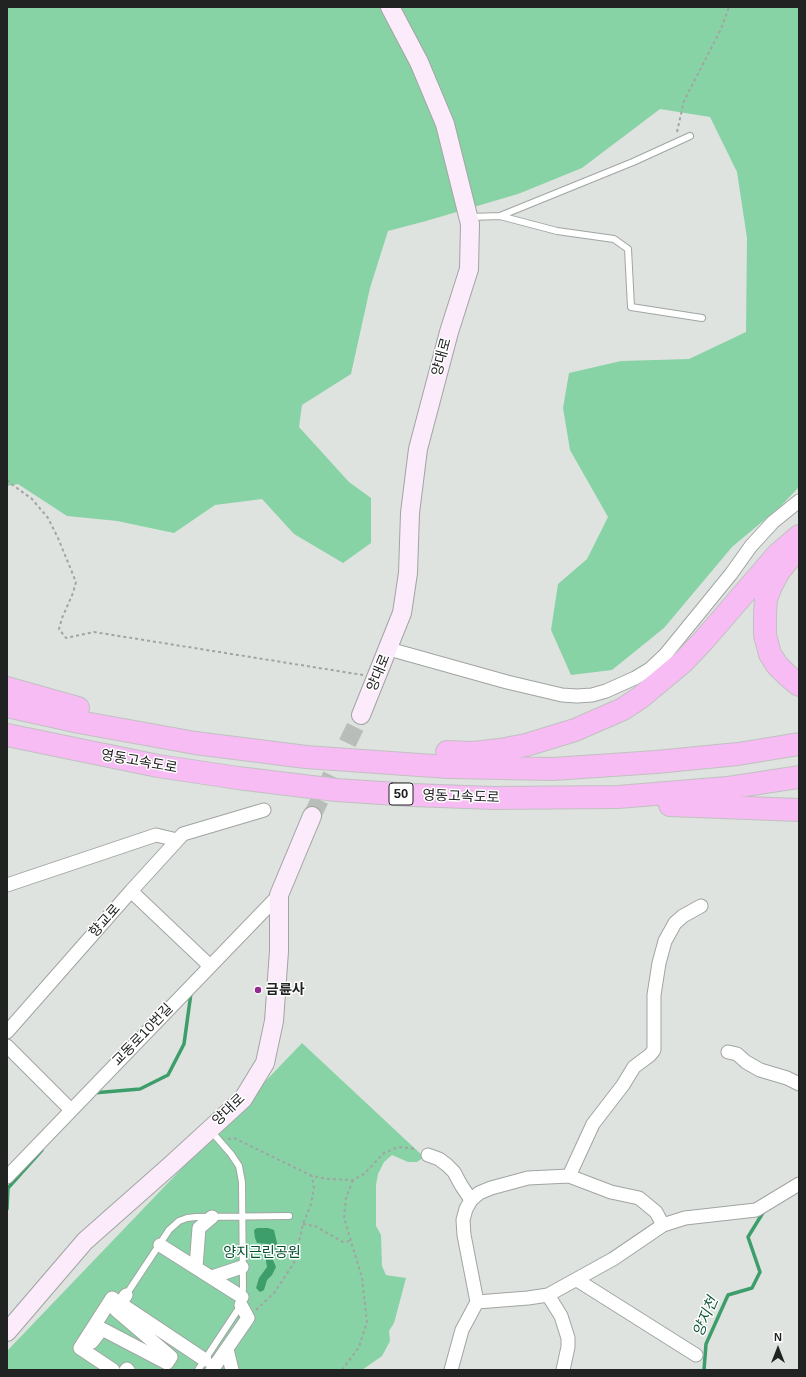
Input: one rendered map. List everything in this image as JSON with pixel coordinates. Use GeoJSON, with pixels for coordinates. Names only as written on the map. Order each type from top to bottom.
{"type":"FeatureCollection","features":[{"type":"Feature","properties":{"kind":"highway"},"geometry":{"type":"LineString","coordinates":[[167,728],[376,750],[473,753],[500,750],[555,737],[623,709],[653,688],[683,662],[778,554],[799,536]]}},
{"type":"Feature","properties":{"kind":"highway"},"geometry":{"type":"LineString","coordinates":[[799,550],[791,557],[780,571],[771,586],[766,599],[764,624],[770,654],[787,675],[799,685]]}},
{"type":"Feature","properties":{"kind":"highway","name":"영동고속도로"},"geometry":{"type":"LineString","coordinates":[[7,688],[112,717],[306,757]]}},
{"type":"Feature","properties":{"kind":"highway","name":"영동고속도로"},"geometry":{"type":"LineString","coordinates":[[7,706],[79,722],[195,743],[306,757],[448,767],[553,769],[656,762],[738,754],[799,744]]}},
{"type":"Feature","properties":{"kind":"highway","name":"영동고속도로"},"geometry":{"type":"LineString","coordinates":[[7,735],[158,766],[238,778],[336,790],[412,795],[557,799],[625,797],[727,788],[799,777]]}},
{"type":"Feature","properties":{"kind":"highway"},"geometry":{"type":"LineString","coordinates":[[493,798],[799,810]]}},
{"type":"Feature","properties":{"kind":"street","name":"양대로"},"geometry":{"type":"LineString","coordinates":[[361,715],[389,649],[402,613],[408,572],[410,512],[418,449],[449,332],[469,269],[470,224],[445,124],[419,62],[390,7]]}},
{"type":"Feature","properties":{"kind":"street"},"geometry":{"type":"LineString","coordinates":[[389,649],[499,680],[562,695],[592,695],[606,691],[635,678],[650,669],[665,655],[731,574],[751,546],[772,522],[799,501]]}},
{"type":"Feature","properties":{"kind":"street"},"geometry":{"type":"LineString","coordinates":[[132,891],[183,834],[264,810]]}},
{"type":"Feature","properties":{"kind":"street","name":"양대로"},"geometry":{"type":"LineString","coordinates":[[7,1332],[85,1241],[171,1165],[214,1134],[243,1099],[265,1063],[274,1021],[279,951],[279,895],[312,816]]}},
{"type":"Feature","properties":{"kind":"street"},"geometry":{"type":"LineString","coordinates":[[7,884],[156,835],[177,840]]}},
{"type":"Feature","properties":{"kind":"street","name":"향교로"},"geometry":{"type":"LineString","coordinates":[[7,1032],[132,891],[210,966]]}},
{"type":"Feature","properties":{"kind":"street","name":"교동로10번길"},"geometry":{"type":"LineString","coordinates":[[7,1177],[279,895]]}},
{"type":"Feature","properties":{"kind":"street"},"geometry":{"type":"LineString","coordinates":[[569,1176],[593,1124],[623,1085],[634,1067],[650,1055],[654,1050],[654,995],[659,963],[665,941],[675,923],[683,916],[701,906]]}},
{"type":"Feature","properties":{"kind":"street"},"geometry":{"type":"LineString","coordinates":[[7,1046],[71,1110]]}},
{"type":"Feature","properties":{"kind":"street"},"geometry":{"type":"LineString","coordinates":[[728,1052],[737,1054],[746,1062],[760,1070],[787,1078],[799,1084]]}},
{"type":"Feature","properties":{"kind":"street"},"geometry":{"type":"LineString","coordinates":[[422,1152],[439,1159],[447,1165],[454,1172],[471,1200]]}},
{"type":"Feature","properties":{"kind":"street"},"geometry":{"type":"LineString","coordinates":[[451,1370],[462,1330],[477,1302],[463,1220],[466,1209],[471,1200],[479,1194],[491,1188],[522,1180],[539,1177],[569,1176],[611,1192],[639,1198],[656,1212],[663,1225]]}},
{"type":"Feature","properties":{"kind":"street"},"geometry":{"type":"LineString","coordinates":[[477,1302],[548,1295],[613,1259],[663,1225],[685,1218],[756,1210],[799,1184]]}},
{"type":"Feature","properties":{"kind":"street"},"geometry":{"type":"LineString","coordinates":[[196,1267],[199,1228],[212,1217]]}},
{"type":"Feature","properties":{"kind":"street"},"geometry":{"type":"LineString","coordinates":[[113,1370],[80,1348],[112,1298],[123,1299],[205,1367],[227,1349],[248,1318],[241,1301],[212,1277],[160,1245]]}},
{"type":"Feature","properties":{"kind":"street"},"geometry":{"type":"LineString","coordinates":[[212,1277],[242,1267]]}},
{"type":"Feature","properties":{"kind":"street"},"geometry":{"type":"LineString","coordinates":[[577,1280],[696,1355]]}},
{"type":"Feature","properties":{"kind":"street"},"geometry":{"type":"LineString","coordinates":[[548,1295],[561,1316],[568,1338],[568,1347],[563,1370]]}},
{"type":"Feature","properties":{"kind":"street"},"geometry":{"type":"LineString","coordinates":[[85,1351],[102,1329],[167,1363],[171,1357],[116,1310],[123,1299]]}},
{"type":"Feature","properties":{"kind":"street"},"geometry":{"type":"LineString","coordinates":[[227,1349],[232,1370]]}},
{"type":"Feature","properties":{"kind":"lane"},"geometry":{"type":"LineString","coordinates":[[500,216],[633,162],[690,136]]}},
{"type":"Feature","properties":{"kind":"lane"},"geometry":{"type":"LineString","coordinates":[[468,217],[500,216],[557,232],[614,239],[628,249],[631,307],[702,318]]}},
{"type":"Feature","properties":{"kind":"lane"},"geometry":{"type":"LineString","coordinates":[[205,1367],[241,1301],[242,1182],[239,1166],[214,1134]]}},
{"type":"Feature","properties":{"kind":"lane"},"geometry":{"type":"LineString","coordinates":[[123,1299],[169,1230],[179,1221],[187,1218],[289,1216]]}},
{"type":"Feature","properties":{"kind":"path"},"geometry":{"type":"LineString","coordinates":[[675,143],[684,101],[721,29],[729,7]]}},
{"type":"Feature","properties":{"kind":"path"},"geometry":{"type":"LineString","coordinates":[[7,480],[32,499],[48,518],[76,582],[59,629],[66,638],[94,632],[377,677]]}},
{"type":"Feature","properties":{"kind":"path"},"geometry":{"type":"LineString","coordinates":[[214,1134],[234,1138],[312,1176],[328,1179],[353,1180],[364,1174],[384,1153],[398,1147],[422,1152]]}},
{"type":"Feature","properties":{"kind":"path"},"geometry":{"type":"LineString","coordinates":[[248,1318],[274,1293],[294,1263],[303,1224],[311,1204],[314,1188],[312,1176]]}},
{"type":"Feature","properties":{"kind":"path"},"geometry":{"type":"LineString","coordinates":[[342,1370],[359,1347],[367,1322],[362,1278],[344,1218],[346,1198],[353,1180]]}},
{"type":"Feature","properties":{"kind":"path"},"geometry":{"type":"LineString","coordinates":[[303,1224],[315,1226],[342,1242],[350,1241]]}},
{"type":"Feature","properties":{"kind":"green space"},"geometry":{"type":"Polygon","coordinates":[[[7,7],[799,7],[799,487],[781,506],[732,547],[664,628],[612,670],[571,675],[551,630],[558,584],[587,559],[608,517],[570,450],[563,408],[569,373],[621,361],[689,359],[746,332],[747,238],[737,172],[710,117],[660,109],[582,168],[518,194],[388,231],[370,288],[351,374],[302,405],[299,427],[349,482],[371,498],[371,543],[343,563],[294,534],[262,499],[215,505],[174,533],[117,521],[67,516],[18,484],[7,486],[7,7]]]}},
{"type":"Feature","properties":{"kind":"green space","name":"양지근린공원"},"geometry":{"type":"Polygon","coordinates":[[[302,1043],[424,1157],[417,1162],[408,1162],[392,1155],[384,1162],[378,1174],[376,1185],[376,1226],[381,1235],[382,1266],[386,1275],[406,1278],[394,1323],[389,1331],[390,1341],[382,1356],[362,1370],[7,1370],[7,1351],[302,1043]]]}},
{"type":"Feature","properties":{"kind":"shaded area"},"geometry":{"type":"Polygon","coordinates":[[[257,1228],[268,1228],[274,1230],[278,1247],[273,1260],[276,1267],[272,1275],[267,1280],[264,1290],[260,1292],[256,1288],[259,1278],[267,1267],[266,1256],[271,1247],[267,1244],[257,1243],[254,1230],[257,1228]]]}},
{"type":"Feature","properties":{"kind":"waterway"},"geometry":{"type":"LineString","coordinates":[[93,1093],[140,1089],[168,1075],[184,1044],[191,993]]}},
{"type":"Feature","properties":{"kind":"waterway"},"geometry":{"type":"LineString","coordinates":[[7,1209],[8,1188],[42,1150]]}},
{"type":"Feature","properties":{"kind":"waterway","name":"양지천"},"geometry":{"type":"LineString","coordinates":[[704,1370],[706,1344],[728,1295],[752,1288],[760,1272],[748,1237],[764,1211]]}},
{"type":"Feature","properties":{"kind":"tunnel"},"geometry":{"type":"LineString","coordinates":[[312,816],[361,715]]}},
{"type":"Feature","properties":{"kind":"place","name":"금륜사"},"geometry":{"type":"Point","coordinates":[258,990]}}]}
